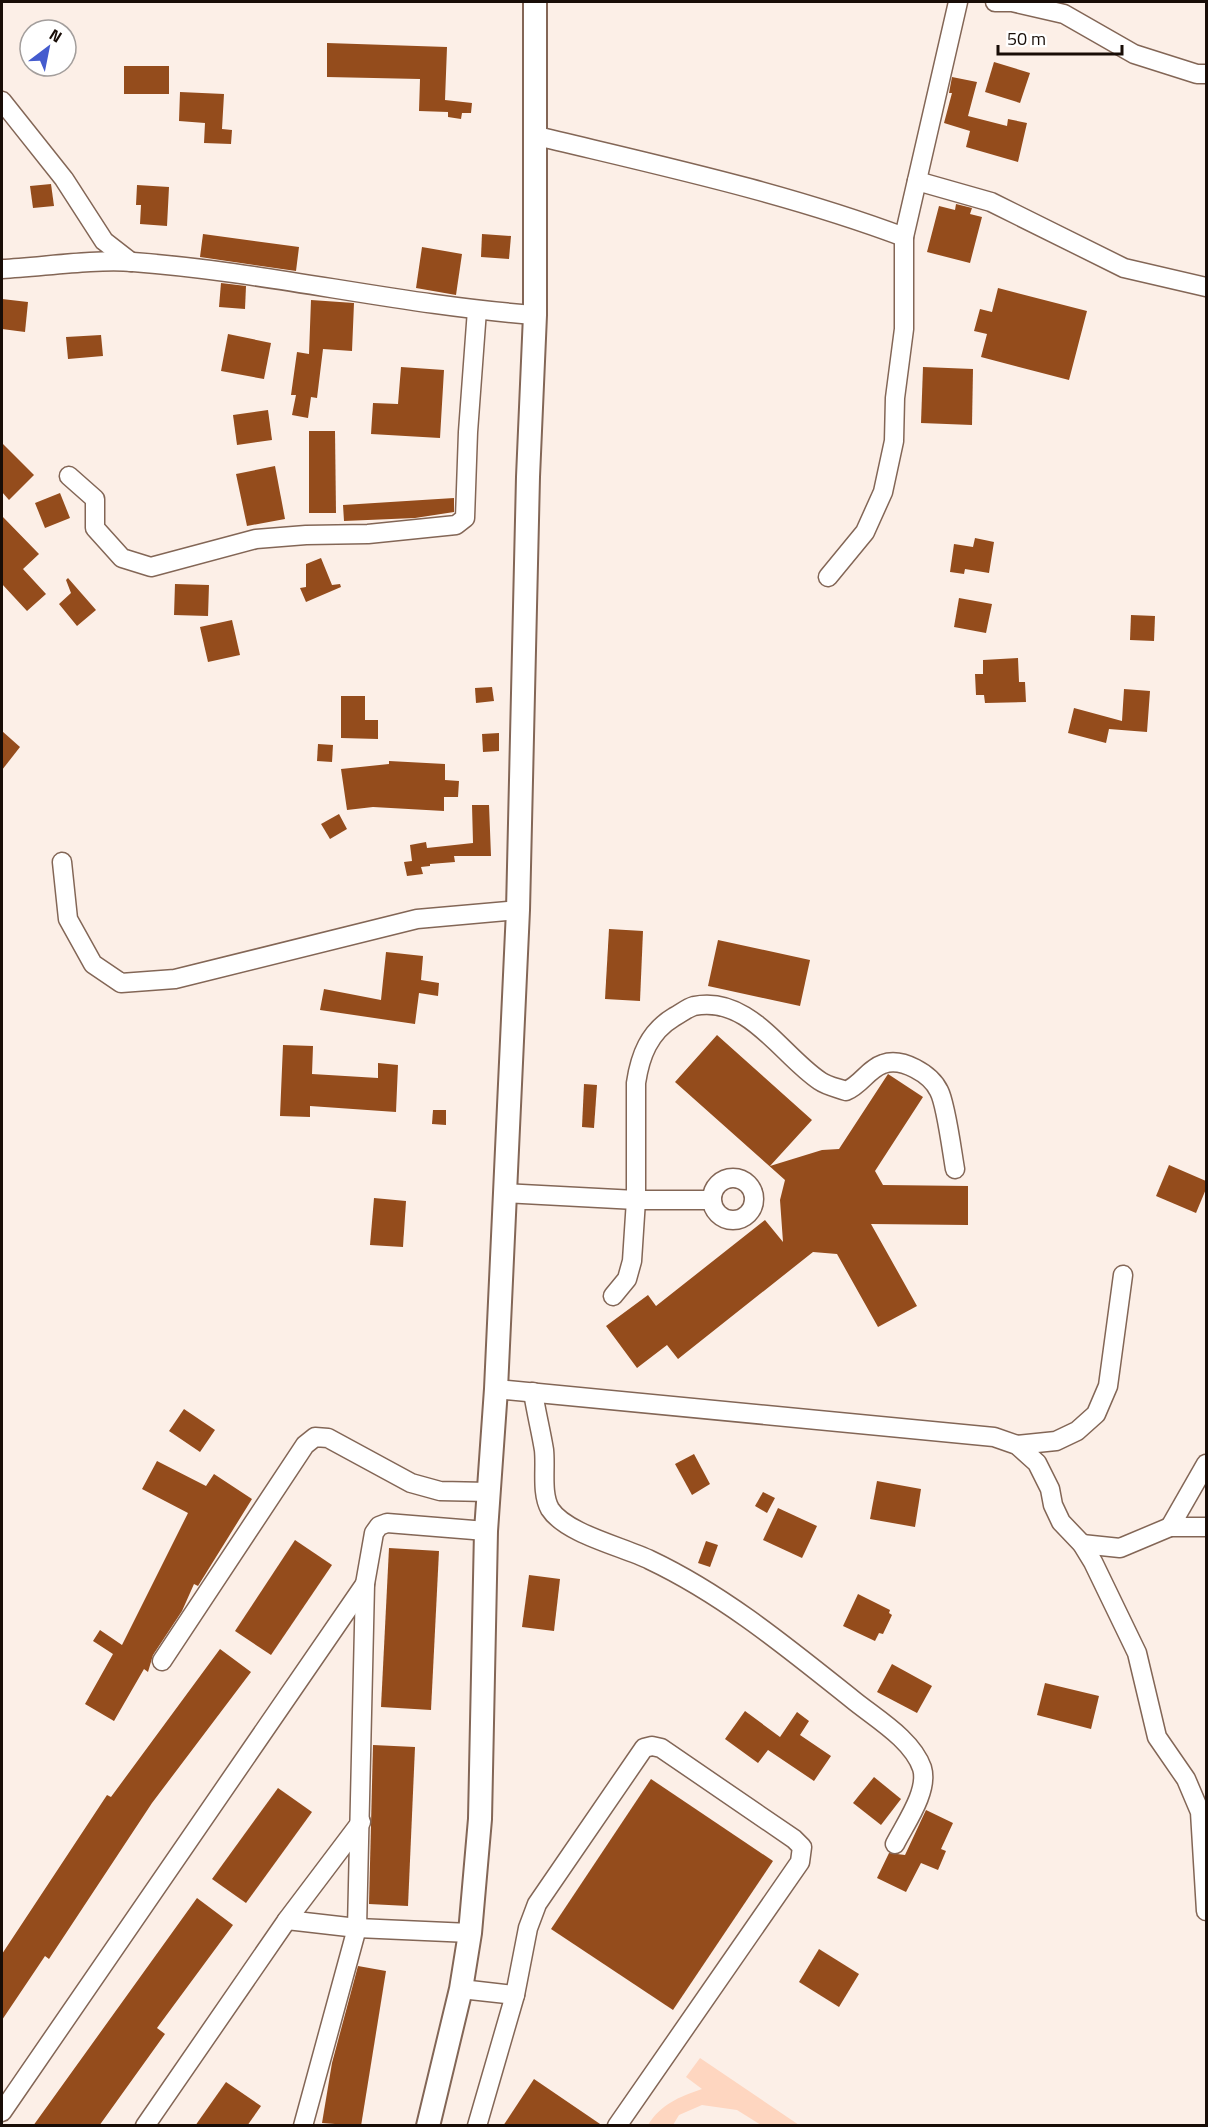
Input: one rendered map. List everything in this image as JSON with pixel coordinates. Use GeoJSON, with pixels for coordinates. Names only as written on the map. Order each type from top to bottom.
{"type":"FeatureCollection","features":[{"type":"Feature","properties":{"kind":"main road"},"geometry":{"type":"LineString","coordinates":[[428,2126],[461,1989],[470,1933],[480,1819],[486,1531],[496,1389],[518,910],[528,477],[535,315],[533,135],[535,2]]}},
{"type":"Feature","properties":{"kind":"street"},"geometry":{"type":"LineString","coordinates":[[828,578],[865,532],[884,492],[894,441],[895,398],[904,328],[904,237],[958,2]]}},
{"type":"Feature","properties":{"kind":"street"},"geometry":{"type":"LineString","coordinates":[[995,2],[1012,2],[1064,14],[1134,54],[1197,74],[1206,74]]}},
{"type":"Feature","properties":{"kind":"street"},"geometry":{"type":"LineString","coordinates":[[2,101],[64,179],[104,242],[131,262]]}},
{"type":"Feature","properties":{"kind":"street"},"geometry":{"type":"LineString","coordinates":[[533,135],[702,176],[859,220],[904,237]]}},
{"type":"Feature","properties":{"kind":"street"},"geometry":{"type":"LineString","coordinates":[[917,181],[991,202],[1124,268],[1206,287]]}},
{"type":"Feature","properties":{"kind":"street"},"geometry":{"type":"LineString","coordinates":[[2,269],[131,262],[307,283],[477,310],[535,315]]}},
{"type":"Feature","properties":{"kind":"street"},"geometry":{"type":"LineString","coordinates":[[69,476],[95,500],[95,528],[122,558],[151,567],[256,539],[306,534],[368,534],[456,525],[465,518],[468,432],[477,310]]}},
{"type":"Feature","properties":{"kind":"street"},"geometry":{"type":"LineString","coordinates":[[62,862],[68,919],[93,964],[121,983],[176,979],[417,919],[518,910]]}},
{"type":"Feature","properties":{"kind":"street"},"geometry":{"type":"LineString","coordinates":[[613,1296],[627,1278],[632,1261],[636,1200],[636,1083],[639,1065],[646,1044],[664,1023],[692,1006],[718,1006],[747,1016],[821,1082],[846,1091],[858,1086],[869,1073],[884,1063],[907,1065],[928,1077],[940,1091],[955,1169]]}},
{"type":"Feature","properties":{"kind":"street"},"geometry":{"type":"LineString","coordinates":[[505,1193],[636,1200],[711,1200]]}},
{"type":"Feature","properties":{"kind":"street"},"geometry":{"type":"LineString","coordinates":[[1017,1445],[1056,1441],[1077,1431],[1096,1414],[1108,1386],[1123,1275]]}},
{"type":"Feature","properties":{"kind":"street"},"geometry":{"type":"LineString","coordinates":[[496,1389],[994,1437],[1017,1445],[1037,1463],[1061,1522],[1082,1545],[1137,1653],[1156,1737],[1186,1779],[1203,1811],[1206,1911]]}},
{"type":"Feature","properties":{"kind":"street"},"geometry":{"type":"LineString","coordinates":[[533,1392],[544,1451],[546,1494],[550,1508],[561,1521],[664,1567],[701,1589],[779,1641],[915,1753],[923,1771],[922,1789],[895,1844]]}},
{"type":"Feature","properties":{"kind":"street"},"geometry":{"type":"LineString","coordinates":[[162,1661],[305,1445],[315,1437],[328,1438],[411,1483],[440,1491],[489,1492]]}},
{"type":"Feature","properties":{"kind":"street"},"geometry":{"type":"LineString","coordinates":[[1170,1527],[1206,1464]]}},
{"type":"Feature","properties":{"kind":"street"},"geometry":{"type":"LineString","coordinates":[[303,2126],[357,1928],[361,1822],[364,1584],[374,1533],[379,1526],[387,1523],[486,1531]]}},
{"type":"Feature","properties":{"kind":"street"},"geometry":{"type":"LineString","coordinates":[[1082,1545],[1120,1548],[1170,1527],[1206,1527]]}},
{"type":"Feature","properties":{"kind":"street"},"geometry":{"type":"LineString","coordinates":[[2,2112],[364,1584]]}},
{"type":"Feature","properties":{"kind":"street"},"geometry":{"type":"LineString","coordinates":[[477,2126],[515,1995],[528,1928],[537,1904],[644,1748],[652,1746],[661,1748],[802,1846],[800,1862],[617,2126]]}},
{"type":"Feature","properties":{"kind":"street"},"geometry":{"type":"LineString","coordinates":[[145,2126],[287,1920],[361,1822]]}},
{"type":"Feature","properties":{"kind":"street"},"geometry":{"type":"LineString","coordinates":[[287,1920],[357,1928],[470,1933]]}},
{"type":"Feature","properties":{"kind":"street"},"geometry":{"type":"LineString","coordinates":[[461,1989],[515,1995]]}},
{"type":"Feature","properties":{"kind":"shaded area"},"geometry":{"type":"Polygon","coordinates":[[[700,2058],[799,2125],[761,2125],[737,2110],[702,2105],[679,2115],[673,2125],[648,2125],[671,2102],[702,2089],[686,2077],[700,2058]]]}},
{"type":"Feature","properties":{"kind":"building"},"geometry":{"type":"Polygon","coordinates":[[[327,43],[447,47],[445,100],[472,103],[471,113],[462,113],[461,119],[448,117],[448,112],[419,111],[420,79],[327,77],[327,43]]]}},
{"type":"Feature","properties":{"kind":"building"},"geometry":{"type":"Polygon","coordinates":[[[994,62],[1030,73],[1020,103],[985,92],[994,62]]]}},
{"type":"Feature","properties":{"kind":"building"},"geometry":{"type":"Polygon","coordinates":[[[124,66],[169,66],[169,94],[124,94],[124,66]]]}},
{"type":"Feature","properties":{"kind":"building"},"geometry":{"type":"Polygon","coordinates":[[[952,77],[977,82],[968,116],[1007,126],[1008,119],[1027,123],[1018,162],[966,147],[970,131],[944,123],[952,93],[949,93],[952,77]]]}},
{"type":"Feature","properties":{"kind":"building"},"geometry":{"type":"Polygon","coordinates":[[[180,92],[224,94],[222,129],[232,130],[231,144],[204,143],[205,123],[179,121],[180,92]]]}},
{"type":"Feature","properties":{"kind":"building"},"geometry":{"type":"Polygon","coordinates":[[[51,184],[54,206],[33,208],[30,186],[51,184]]]}},
{"type":"Feature","properties":{"kind":"building"},"geometry":{"type":"Polygon","coordinates":[[[137,185],[169,187],[167,226],[140,224],[141,205],[136,205],[137,185]]]}},
{"type":"Feature","properties":{"kind":"building"},"geometry":{"type":"Polygon","coordinates":[[[956,204],[972,208],[970,214],[982,217],[970,263],[927,252],[939,206],[955,210],[956,204]]]}},
{"type":"Feature","properties":{"kind":"building"},"geometry":{"type":"Polygon","coordinates":[[[203,234],[299,247],[296,271],[200,257],[203,234]]]}},
{"type":"Feature","properties":{"kind":"building"},"geometry":{"type":"Polygon","coordinates":[[[482,234],[511,236],[509,259],[481,257],[482,234]]]}},
{"type":"Feature","properties":{"kind":"building"},"geometry":{"type":"Polygon","coordinates":[[[422,247],[462,254],[456,295],[416,288],[422,247]]]}},
{"type":"Feature","properties":{"kind":"building"},"geometry":{"type":"Polygon","coordinates":[[[221,283],[246,286],[245,309],[219,307],[221,283]]]}},
{"type":"Feature","properties":{"kind":"building"},"geometry":{"type":"Polygon","coordinates":[[[998,288],[1087,311],[1069,380],[981,357],[987,334],[974,331],[980,309],[992,312],[998,288]]]}},
{"type":"Feature","properties":{"kind":"building"},"geometry":{"type":"Polygon","coordinates":[[[2,299],[28,302],[25,332],[2,329],[2,299]]]}},
{"type":"Feature","properties":{"kind":"building"},"geometry":{"type":"Polygon","coordinates":[[[311,300],[354,303],[352,351],[323,349],[317,398],[311,397],[308,418],[292,415],[296,395],[291,395],[297,352],[309,354],[311,300]]]}},
{"type":"Feature","properties":{"kind":"building"},"geometry":{"type":"Polygon","coordinates":[[[228,334],[271,343],[264,379],[221,371],[228,334]]]}},
{"type":"Feature","properties":{"kind":"building"},"geometry":{"type":"Polygon","coordinates":[[[101,335],[103,356],[68,359],[66,337],[101,335]]]}},
{"type":"Feature","properties":{"kind":"building"},"geometry":{"type":"Polygon","coordinates":[[[401,367],[444,370],[440,438],[371,434],[373,403],[398,404],[401,367]]]}},
{"type":"Feature","properties":{"kind":"building"},"geometry":{"type":"Polygon","coordinates":[[[923,367],[973,369],[972,425],[921,423],[923,367]]]}},
{"type":"Feature","properties":{"kind":"building"},"geometry":{"type":"Polygon","coordinates":[[[268,410],[272,440],[237,445],[233,415],[268,410]]]}},
{"type":"Feature","properties":{"kind":"building"},"geometry":{"type":"Polygon","coordinates":[[[309,431],[335,431],[336,513],[309,513],[309,431]]]}},
{"type":"Feature","properties":{"kind":"building"},"geometry":{"type":"Polygon","coordinates":[[[2,443],[34,475],[9,500],[2,492],[2,443]]]}},
{"type":"Feature","properties":{"kind":"building"},"geometry":{"type":"Polygon","coordinates":[[[275,466],[285,519],[247,526],[236,474],[275,466]]]}},
{"type":"Feature","properties":{"kind":"building"},"geometry":{"type":"Polygon","coordinates":[[[60,493],[70,518],[45,528],[35,503],[60,493]]]}},
{"type":"Feature","properties":{"kind":"building"},"geometry":{"type":"Polygon","coordinates":[[[454,498],[454,512],[415,518],[344,521],[343,505],[454,498]]]}},
{"type":"Feature","properties":{"kind":"building"},"geometry":{"type":"Polygon","coordinates":[[[2,516],[39,554],[23,569],[46,594],[27,611],[2,584],[2,516]]]}},
{"type":"Feature","properties":{"kind":"building"},"geometry":{"type":"Polygon","coordinates":[[[975,538],[994,542],[989,573],[965,569],[964,574],[950,572],[954,544],[973,547],[975,538]]]}},
{"type":"Feature","properties":{"kind":"building"},"geometry":{"type":"Polygon","coordinates":[[[321,558],[332,585],[340,584],[341,587],[306,602],[300,588],[306,587],[306,564],[321,558]]]}},
{"type":"Feature","properties":{"kind":"building"},"geometry":{"type":"Polygon","coordinates":[[[68,578],[96,610],[77,626],[59,604],[71,593],[66,580],[68,578]]]}},
{"type":"Feature","properties":{"kind":"building"},"geometry":{"type":"Polygon","coordinates":[[[175,584],[209,585],[208,616],[174,615],[175,584]]]}},
{"type":"Feature","properties":{"kind":"building"},"geometry":{"type":"Polygon","coordinates":[[[959,598],[992,604],[986,633],[954,627],[959,598]]]}},
{"type":"Feature","properties":{"kind":"building"},"geometry":{"type":"Polygon","coordinates":[[[1131,615],[1155,616],[1154,641],[1130,640],[1131,615]]]}},
{"type":"Feature","properties":{"kind":"building"},"geometry":{"type":"Polygon","coordinates":[[[232,620],[240,655],[208,662],[200,627],[232,620]]]}},
{"type":"Feature","properties":{"kind":"building"},"geometry":{"type":"Polygon","coordinates":[[[1018,658],[1019,682],[1025,682],[1026,702],[985,703],[984,695],[976,695],[975,674],[983,674],[983,660],[1018,658]]]}},
{"type":"Feature","properties":{"kind":"building"},"geometry":{"type":"Polygon","coordinates":[[[492,687],[494,701],[476,703],[475,688],[492,687]]]}},
{"type":"Feature","properties":{"kind":"building"},"geometry":{"type":"Polygon","coordinates":[[[1124,689],[1150,691],[1147,732],[1109,729],[1106,743],[1068,733],[1074,708],[1122,721],[1124,689]]]}},
{"type":"Feature","properties":{"kind":"building"},"geometry":{"type":"Polygon","coordinates":[[[341,696],[365,696],[365,720],[378,720],[378,739],[341,738],[341,696]]]}},
{"type":"Feature","properties":{"kind":"building"},"geometry":{"type":"Polygon","coordinates":[[[2,731],[20,747],[2,770],[2,731]]]}},
{"type":"Feature","properties":{"kind":"building"},"geometry":{"type":"Polygon","coordinates":[[[499,733],[499,751],[483,752],[482,734],[499,733]]]}},
{"type":"Feature","properties":{"kind":"building"},"geometry":{"type":"Polygon","coordinates":[[[318,744],[333,745],[332,762],[317,761],[318,744]]]}},
{"type":"Feature","properties":{"kind":"building"},"geometry":{"type":"Polygon","coordinates":[[[389,761],[445,764],[445,780],[459,781],[458,797],[444,797],[444,811],[373,807],[347,810],[341,769],[389,764],[389,761]]]}},
{"type":"Feature","properties":{"kind":"building"},"geometry":{"type":"Polygon","coordinates":[[[472,805],[489,805],[491,856],[454,856],[455,862],[430,864],[430,866],[421,867],[423,874],[407,876],[404,862],[412,861],[410,845],[426,842],[427,848],[473,843],[472,805]]]}},
{"type":"Feature","properties":{"kind":"building"},"geometry":{"type":"Polygon","coordinates":[[[339,814],[347,829],[330,839],[321,824],[339,814]]]}},
{"type":"Feature","properties":{"kind":"building"},"geometry":{"type":"Polygon","coordinates":[[[609,929],[643,931],[640,1001],[605,999],[609,929]]]}},
{"type":"Feature","properties":{"kind":"building"},"geometry":{"type":"Polygon","coordinates":[[[718,940],[810,960],[800,1006],[708,986],[718,940]]]}},
{"type":"Feature","properties":{"kind":"building"},"geometry":{"type":"Polygon","coordinates":[[[386,952],[423,956],[421,980],[439,983],[438,996],[419,993],[415,1024],[320,1010],[324,989],[381,1000],[386,952]]]}},
{"type":"Feature","properties":{"kind":"building"},"geometry":{"type":"Polygon","coordinates":[[[717,1035],[812,1120],[770,1166],[822,1150],[839,1149],[888,1074],[923,1097],[875,1171],[883,1185],[968,1186],[968,1225],[871,1224],[917,1306],[878,1327],[837,1254],[813,1252],[678,1359],[667,1345],[637,1368],[606,1326],[648,1295],[656,1306],[765,1220],[783,1242],[780,1200],[785,1180],[675,1082],[717,1035]]]}},
{"type":"Feature","properties":{"kind":"building"},"geometry":{"type":"Polygon","coordinates":[[[283,1045],[313,1046],[312,1074],[378,1078],[378,1063],[398,1065],[396,1112],[310,1106],[310,1117],[280,1116],[283,1045]]]}},
{"type":"Feature","properties":{"kind":"building"},"geometry":{"type":"Polygon","coordinates":[[[584,1084],[597,1085],[594,1128],[582,1127],[584,1084]]]}},
{"type":"Feature","properties":{"kind":"building"},"geometry":{"type":"Polygon","coordinates":[[[433,1110],[446,1110],[446,1125],[432,1124],[433,1110]]]}},
{"type":"Feature","properties":{"kind":"building"},"geometry":{"type":"Polygon","coordinates":[[[1169,1165],[1206,1181],[1206,1189],[1196,1213],[1156,1196],[1169,1165]]]}},
{"type":"Feature","properties":{"kind":"building"},"geometry":{"type":"Polygon","coordinates":[[[374,1198],[406,1201],[403,1247],[370,1245],[374,1198]]]}},
{"type":"Feature","properties":{"kind":"building"},"geometry":{"type":"Polygon","coordinates":[[[184,1409],[215,1430],[200,1452],[169,1431],[184,1409]]]}},
{"type":"Feature","properties":{"kind":"building"},"geometry":{"type":"Polygon","coordinates":[[[694,1454],[710,1484],[692,1495],[675,1464],[694,1454]]]}},
{"type":"Feature","properties":{"kind":"building"},"geometry":{"type":"Polygon","coordinates":[[[157,1461],[206,1486],[214,1474],[252,1499],[198,1586],[194,1584],[182,1611],[153,1655],[148,1672],[144,1669],[114,1721],[85,1704],[113,1654],[93,1641],[100,1630],[122,1645],[188,1513],[142,1489],[157,1461]]]}},
{"type":"Feature","properties":{"kind":"building"},"geometry":{"type":"Polygon","coordinates":[[[877,1481],[921,1489],[915,1527],[870,1519],[877,1481]]]}},
{"type":"Feature","properties":{"kind":"building"},"geometry":{"type":"Polygon","coordinates":[[[763,1492],[775,1498],[767,1513],[755,1506],[763,1492]]]}},
{"type":"Feature","properties":{"kind":"building"},"geometry":{"type":"Polygon","coordinates":[[[778,1508],[817,1526],[802,1558],[763,1540],[778,1508]]]}},
{"type":"Feature","properties":{"kind":"building"},"geometry":{"type":"Polygon","coordinates":[[[295,1540],[332,1565],[271,1655],[235,1631],[295,1540]]]}},
{"type":"Feature","properties":{"kind":"building"},"geometry":{"type":"Polygon","coordinates":[[[706,1541],[718,1545],[710,1567],[698,1563],[706,1541]]]}},
{"type":"Feature","properties":{"kind":"building"},"geometry":{"type":"Polygon","coordinates":[[[389,1548],[439,1551],[431,1710],[381,1707],[389,1548]]]}},
{"type":"Feature","properties":{"kind":"building"},"geometry":{"type":"Polygon","coordinates":[[[529,1575],[560,1579],[554,1631],[522,1627],[529,1575]]]}},
{"type":"Feature","properties":{"kind":"building"},"geometry":{"type":"Polygon","coordinates":[[[858,1594],[890,1610],[889,1613],[892,1615],[883,1634],[879,1633],[875,1641],[843,1626],[858,1594]]]}},
{"type":"Feature","properties":{"kind":"building"},"geometry":{"type":"Polygon","coordinates":[[[220,1649],[251,1672],[152,1803],[49,1959],[45,1956],[2,2020],[2,1954],[107,1795],[111,1797],[220,1649]]]}},
{"type":"Feature","properties":{"kind":"building"},"geometry":{"type":"Polygon","coordinates":[[[892,1664],[932,1686],[917,1713],[877,1692],[892,1664]]]}},
{"type":"Feature","properties":{"kind":"building"},"geometry":{"type":"Polygon","coordinates":[[[1045,1683],[1099,1696],[1091,1729],[1037,1715],[1045,1683]]]}},
{"type":"Feature","properties":{"kind":"building"},"geometry":{"type":"Polygon","coordinates":[[[745,1711],[780,1737],[797,1712],[809,1721],[800,1735],[831,1756],[814,1781],[768,1750],[758,1763],[725,1739],[745,1711]]]}},
{"type":"Feature","properties":{"kind":"building"},"geometry":{"type":"Polygon","coordinates":[[[373,1745],[415,1747],[408,1906],[369,1904],[373,1745]]]}},
{"type":"Feature","properties":{"kind":"building"},"geometry":{"type":"Polygon","coordinates":[[[874,1777],[901,1799],[881,1825],[853,1803],[874,1777]]]}},
{"type":"Feature","properties":{"kind":"building"},"geometry":{"type":"Polygon","coordinates":[[[651,1779],[773,1861],[673,2010],[551,1929],[651,1779]]]}},
{"type":"Feature","properties":{"kind":"building"},"geometry":{"type":"Polygon","coordinates":[[[278,1788],[312,1812],[246,1903],[212,1879],[278,1788]]]}},
{"type":"Feature","properties":{"kind":"building"},"geometry":{"type":"Polygon","coordinates":[[[926,1810],[953,1823],[941,1849],[946,1851],[938,1870],[921,1863],[906,1892],[877,1878],[889,1853],[905,1855],[926,1810]]]}},
{"type":"Feature","properties":{"kind":"building"},"geometry":{"type":"Polygon","coordinates":[[[197,1898],[233,1925],[157,2028],[165,2034],[99,2126],[33,2126],[197,1898]]]}},
{"type":"Feature","properties":{"kind":"building"},"geometry":{"type":"Polygon","coordinates":[[[819,1949],[859,1974],[839,2007],[799,1982],[819,1949]]]}},
{"type":"Feature","properties":{"kind":"building"},"geometry":{"type":"Polygon","coordinates":[[[358,1966],[386,1971],[361,2126],[322,2123],[332,2063],[358,1966]]]}},
{"type":"Feature","properties":{"kind":"building"},"geometry":{"type":"Polygon","coordinates":[[[534,2079],[603,2126],[503,2126],[534,2079]]]}},
{"type":"Feature","properties":{"kind":"building"},"geometry":{"type":"Polygon","coordinates":[[[226,2082],[261,2106],[247,2126],[195,2126],[226,2082]]]}}]}
